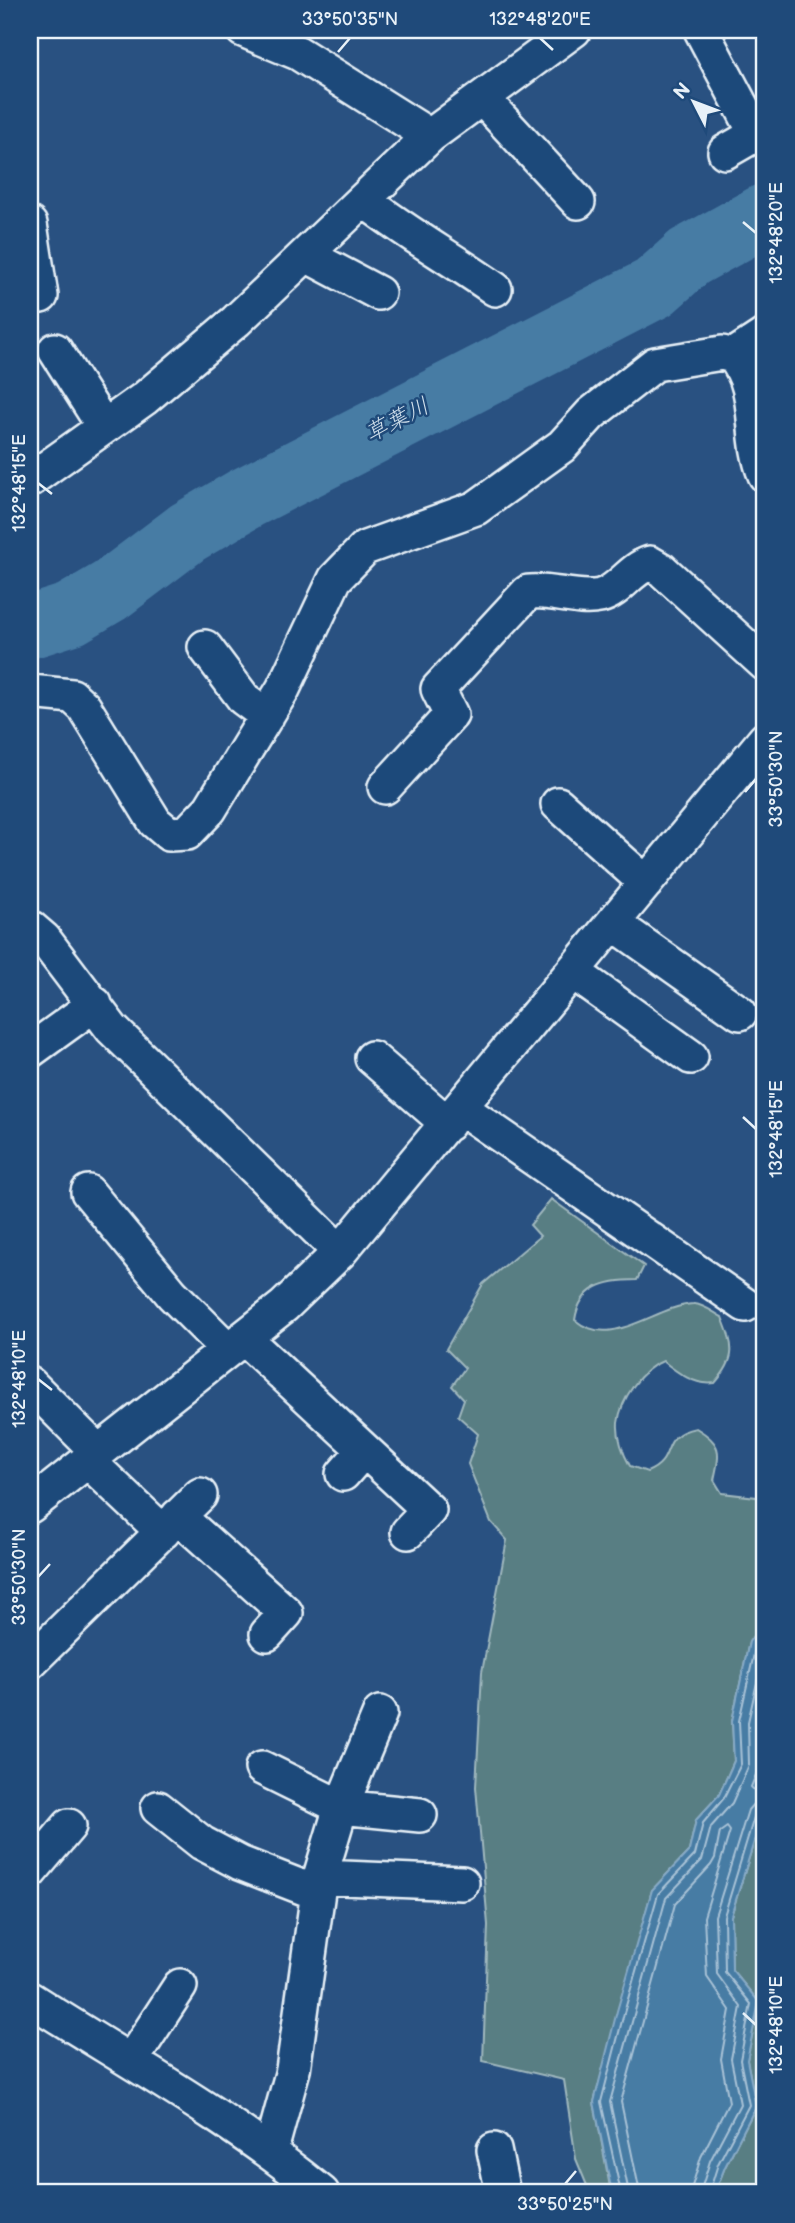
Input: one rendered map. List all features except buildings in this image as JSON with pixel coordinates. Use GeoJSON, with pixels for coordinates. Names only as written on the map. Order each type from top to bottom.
{"type":"FeatureCollection","features":[{"type":"Feature","properties":{"kind":"street"},"geometry":{"type":"LineString","coordinates":[[243,30],[298,53],[430,136]]}},
{"type":"Feature","properties":{"kind":"street"},"geometry":{"type":"LineString","coordinates":[[30,480],[145,398],[236,321],[430,136],[574,30]]}},
{"type":"Feature","properties":{"kind":"street"},"geometry":{"type":"LineString","coordinates":[[701,30],[761,131],[725,152]]}},
{"type":"Feature","properties":{"kind":"street"},"geometry":{"type":"LineString","coordinates":[[482,98],[578,202]]}},
{"type":"Feature","properties":{"kind":"street"},"geometry":{"type":"LineString","coordinates":[[364,200],[410,236],[442,252],[495,289]]}},
{"type":"Feature","properties":{"kind":"street"},"geometry":{"type":"LineString","coordinates":[[30,224],[41,296]]}},
{"type":"Feature","properties":{"kind":"street"},"geometry":{"type":"LineString","coordinates":[[306,255],[378,293]]}},
{"type":"Feature","properties":{"kind":"street"},"geometry":{"type":"LineString","coordinates":[[733,356],[765,335]]}},
{"type":"Feature","properties":{"kind":"street"},"geometry":{"type":"LineString","coordinates":[[55,351],[104,428]]}},
{"type":"Feature","properties":{"kind":"street"},"geometry":{"type":"LineString","coordinates":[[30,692],[72,696],[84,707],[155,822],[169,834],[187,833],[210,809],[267,716],[335,579],[365,548],[476,508],[562,446],[591,414],[655,364],[722,353],[733,356],[749,380],[759,461],[765,475]]}},
{"type":"Feature","properties":{"kind":"street"},"geometry":{"type":"LineString","coordinates":[[385,787],[451,715],[438,689],[528,592],[544,590],[601,596],[636,567],[650,563],[662,570],[765,664]]}},
{"type":"Feature","properties":{"kind":"street"},"geometry":{"type":"LineString","coordinates":[[205,647],[244,699],[267,716]]}},
{"type":"Feature","properties":{"kind":"street"},"geometry":{"type":"LineString","coordinates":[[30,1506],[284,1306],[340,1252],[765,739]]}},
{"type":"Feature","properties":{"kind":"street"},"geometry":{"type":"LineString","coordinates":[[558,804],[646,883]]}},
{"type":"Feature","properties":{"kind":"street"},"geometry":{"type":"LineString","coordinates":[[613,923],[740,1013]]}},
{"type":"Feature","properties":{"kind":"street"},"geometry":{"type":"LineString","coordinates":[[30,927],[44,939],[112,1028],[340,1252]]}},
{"type":"Feature","properties":{"kind":"street"},"geometry":{"type":"LineString","coordinates":[[573,972],[691,1057]]}},
{"type":"Feature","properties":{"kind":"street"},"geometry":{"type":"LineString","coordinates":[[33,1041],[95,1004]]}},
{"type":"Feature","properties":{"kind":"street"},"geometry":{"type":"LineString","coordinates":[[372,1058],[454,1116],[745,1305]]}},
{"type":"Feature","properties":{"kind":"street"},"geometry":{"type":"LineString","coordinates":[[88,1192],[172,1294],[236,1344],[353,1462],[429,1510],[408,1532]]}},
{"type":"Feature","properties":{"kind":"street"},"geometry":{"type":"LineString","coordinates":[[30,1384],[93,1457],[180,1515],[286,1613],[268,1634]]}},
{"type":"Feature","properties":{"kind":"street"},"geometry":{"type":"LineString","coordinates":[[30,1662],[180,1515]]}},
{"type":"Feature","properties":{"kind":"street"},"geometry":{"type":"LineString","coordinates":[[271,2150],[293,2070],[318,1885],[341,1807],[380,1713]]}},
{"type":"Feature","properties":{"kind":"street"},"geometry":{"type":"LineString","coordinates":[[262,1768],[341,1807],[419,1815]]}},
{"type":"Feature","properties":{"kind":"street"},"geometry":{"type":"LineString","coordinates":[[158,1808],[202,1843],[240,1863],[318,1885],[462,1883]]}},
{"type":"Feature","properties":{"kind":"street"},"geometry":{"type":"LineString","coordinates":[[30,1872],[69,1826]]}},
{"type":"Feature","properties":{"kind":"street"},"geometry":{"type":"LineString","coordinates":[[131,2060],[180,1986]]}},
{"type":"Feature","properties":{"kind":"street"},"geometry":{"type":"LineString","coordinates":[[30,1999],[271,2150],[322,2193]]}},
{"type":"Feature","properties":{"kind":"street"},"geometry":{"type":"LineString","coordinates":[[494,2150],[503,2193]]}},
{"type":"Feature","properties":{"kind":"green space"},"geometry":{"type":"Polygon","coordinates":[[[551,1199],[644,1266],[637,1280],[615,1281],[589,1292],[582,1299],[575,1320],[589,1328],[604,1331],[619,1329],[679,1307],[697,1304],[722,1317],[729,1336],[730,1359],[715,1383],[694,1381],[663,1361],[647,1371],[633,1386],[623,1404],[618,1423],[621,1445],[630,1466],[647,1472],[657,1467],[676,1436],[696,1428],[715,1444],[718,1462],[714,1480],[722,1493],[765,1498],[765,1620],[749,1642],[732,1721],[734,1761],[719,1795],[696,1820],[689,1851],[652,1890],[594,2102],[610,2187],[616,2193],[590,2193],[576,2159],[564,2080],[483,2061],[488,1925],[476,1787],[482,1672],[507,1540],[491,1522],[468,1464],[478,1434],[458,1416],[464,1399],[452,1386],[465,1368],[446,1349],[483,1284],[540,1236],[530,1225],[551,1199]]]}},
{"type":"Feature","properties":{"kind":"green space"},"geometry":{"type":"Polygon","coordinates":[[[765,1806],[765,2193],[715,2193],[756,2106],[747,2060],[759,2002],[732,1970],[731,1916],[765,1806]]]}},
{"type":"Feature","properties":{"kind":"water"},"geometry":{"type":"Polygon","coordinates":[[[765,1620],[765,1806],[731,1916],[732,1970],[759,2002],[747,2060],[756,2106],[715,2193],[616,2193],[611,2188],[594,2102],[617,2011],[652,1890],[689,1851],[696,1820],[719,1795],[734,1761],[732,1721],[749,1642],[765,1620]]]}},
{"type":"Feature","properties":{"kind":"waterway","name":"草葉川"},"geometry":{"type":"LineString","coordinates":[[30,627],[71,614],[110,591],[188,532],[246,498],[654,288],[689,257],[765,215]]}}]}
